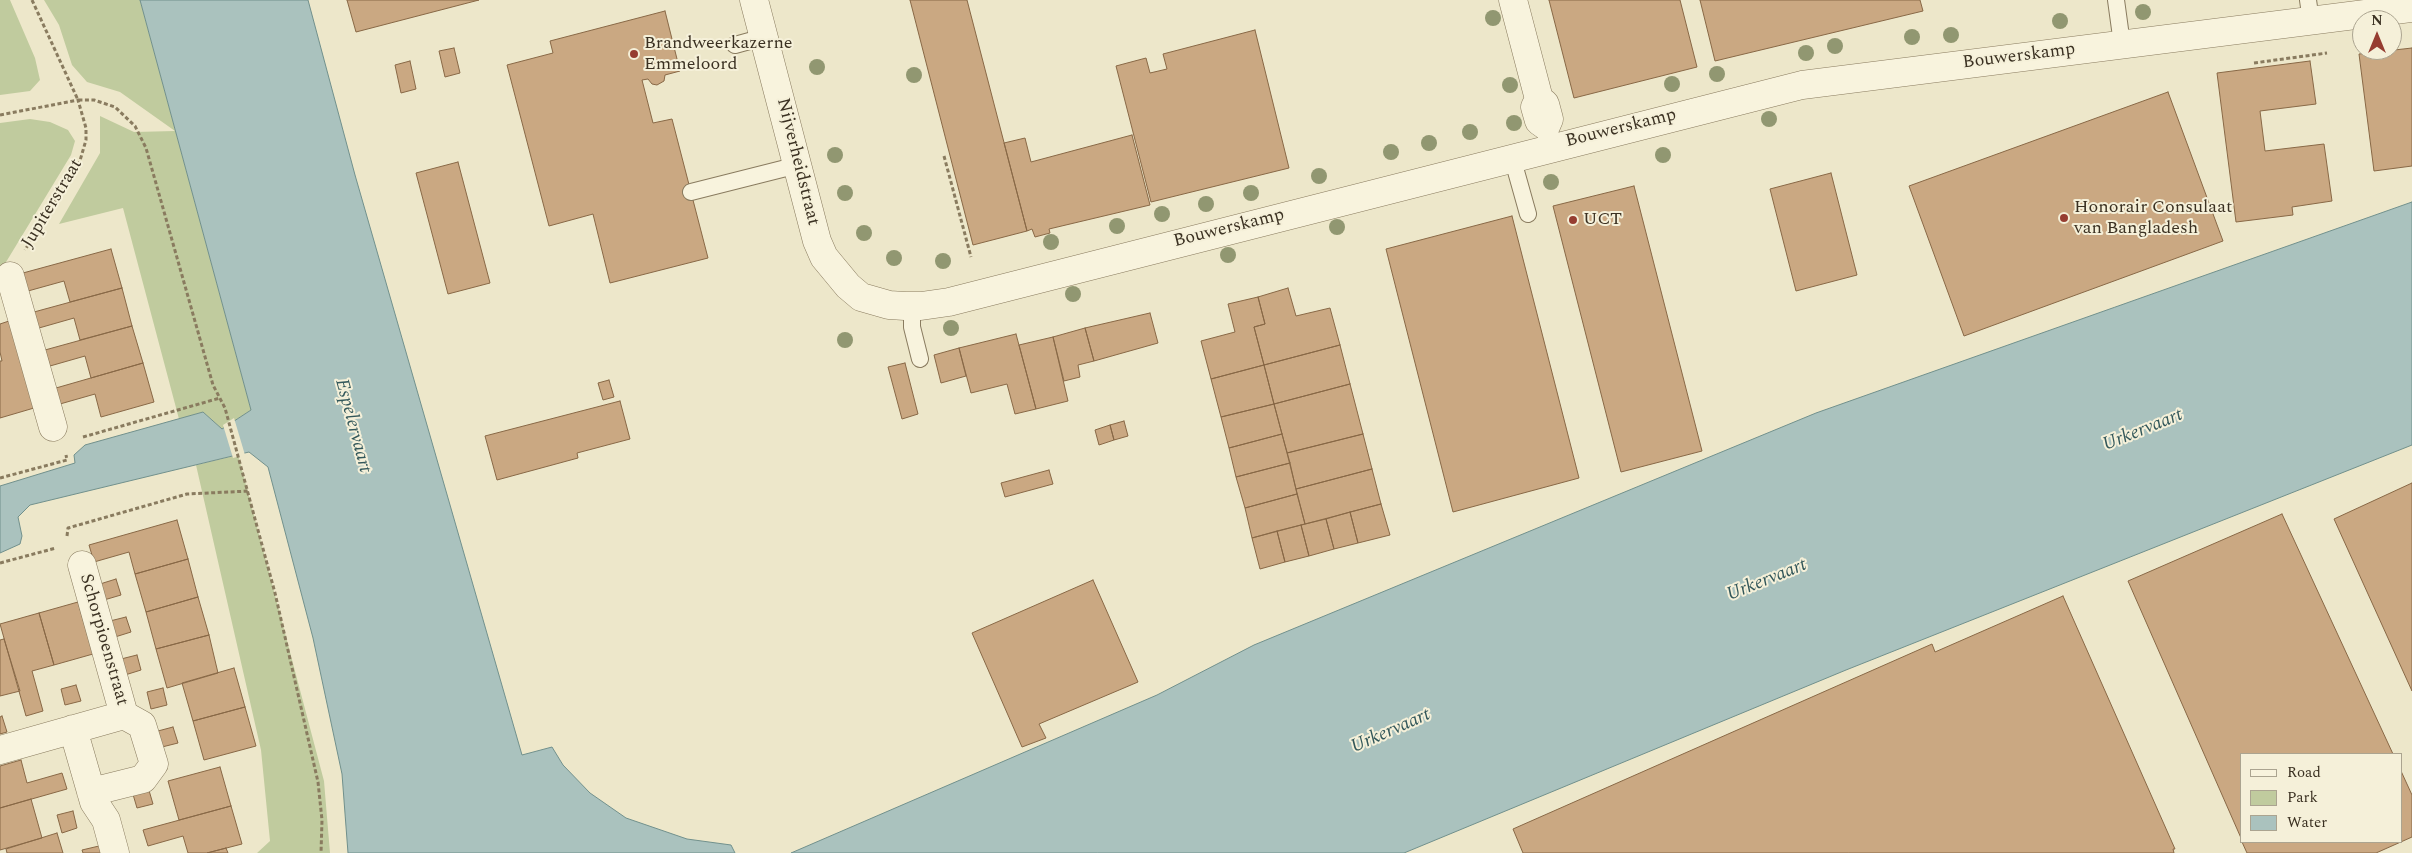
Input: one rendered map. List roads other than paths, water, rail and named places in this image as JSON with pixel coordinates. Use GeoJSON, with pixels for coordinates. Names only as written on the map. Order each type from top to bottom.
{"type":"FeatureCollection","features":[{"type":"Feature","properties":{"kind":"street","name":"Nijverheidstraat"},"geometry":{"type":"LineString","coordinates":[[754,0],[817,241],[833,270],[848,286]]}},
{"type":"Feature","properties":{"kind":"street"},"geometry":{"type":"LineString","coordinates":[[1513,0],[1539,99],[1535,107],[1539,121],[1548,137]]}},
{"type":"Feature","properties":{"kind":"street","name":"Bouwerskamp"},"geometry":{"type":"LineString","coordinates":[[848,286],[861,297],[872,301],[912,306],[950,302],[1512,157],[1548,137],[1802,84],[2122,44],[2310,10],[2412,8]]}},
{"type":"Feature","properties":{"kind":"street"},"geometry":{"type":"LineString","coordinates":[[10,276],[9,308],[59,439]]}},
{"type":"Feature","properties":{"kind":"street","name":"Schorpioenstraat"},"geometry":{"type":"LineString","coordinates":[[75,555],[124,715],[142,725],[154,764],[143,779],[91,792]]}},
{"type":"Feature","properties":{"kind":"street","name":"Schorpioenstraat"},"geometry":{"type":"LineString","coordinates":[[0,750],[124,715]]}},
{"type":"Feature","properties":{"kind":"street"},"geometry":{"type":"LineString","coordinates":[[73,730],[94,802],[106,820],[115,853]]}},
{"type":"Feature","properties":{"kind":"lane"},"geometry":{"type":"LineString","coordinates":[[2116,0],[2122,44]]}},
{"type":"Feature","properties":{"kind":"lane"},"geometry":{"type":"LineString","coordinates":[[735,45],[764,38]]}},
{"type":"Feature","properties":{"kind":"lane"},"geometry":{"type":"LineString","coordinates":[[1512,157],[1528,214]]}},
{"type":"Feature","properties":{"kind":"lane"},"geometry":{"type":"LineString","coordinates":[[691,192],[798,165]]}},
{"type":"Feature","properties":{"kind":"lane"},"geometry":{"type":"LineString","coordinates":[[912,306],[912,327],[920,359]]}},
{"type":"Feature","properties":{"kind":"water","name":"Espelervaart"},"geometry":{"type":"Polygon","coordinates":[[[140,0],[308,0],[355,175],[522,755],[552,747],[563,765],[590,793],[626,818],[687,839],[731,845],[735,853],[348,853],[342,774],[313,638],[268,467],[249,452],[30,505],[18,517],[22,536],[20,544],[0,553],[0,486],[75,463],[74,455],[85,445],[203,412],[222,429],[251,410],[140,0]]]}},
{"type":"Feature","properties":{"kind":"water","name":"Urkervaart"},"geometry":{"type":"Polygon","coordinates":[[[2412,202],[2412,445],[1846,670],[1404,853],[791,853],[1157,695],[1254,645],[1816,413],[2412,202]]]}},
{"type":"Feature","properties":{"kind":"place","name":"Brandweerkazerne Emmeloord"},"geometry":{"type":"Point","coordinates":[634,54]}},
{"type":"Feature","properties":{"kind":"place","name":"Honorair Consulaat van Bangladesh"},"geometry":{"type":"Point","coordinates":[2064,218]}},
{"type":"Feature","properties":{"kind":"place","name":"UCT"},"geometry":{"type":"Point","coordinates":[1573,220]}}]}
